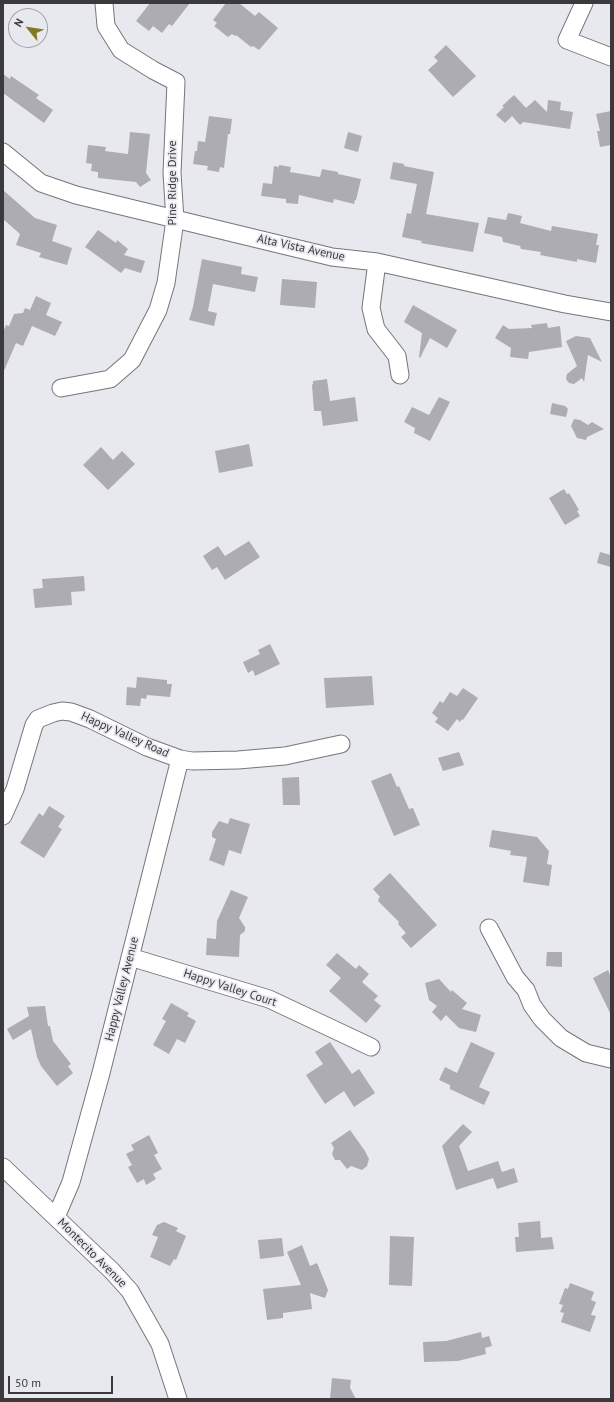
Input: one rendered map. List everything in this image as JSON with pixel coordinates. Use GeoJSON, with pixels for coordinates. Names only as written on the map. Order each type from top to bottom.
{"type":"FeatureCollection","features":[{"type":"Feature","properties":{"kind":"street","name":"Pine Ridge Drive"},"geometry":{"type":"LineString","coordinates":[[61,388],[110,379],[132,360],[158,310],[166,283],[175,220],[172,173],[176,82],[121,50],[106,26],[104,3]]}},
{"type":"Feature","properties":{"kind":"street"},"geometry":{"type":"LineString","coordinates":[[584,3],[567,40],[611,57]]}},
{"type":"Feature","properties":{"kind":"street","name":"Alta Vista Avenue"},"geometry":{"type":"LineString","coordinates":[[3,152],[41,183],[76,195],[332,257],[377,262],[565,304],[611,312]]}},
{"type":"Feature","properties":{"kind":"street"},"geometry":{"type":"LineString","coordinates":[[377,262],[371,308],[376,329],[397,356],[400,375]]}},
{"type":"Feature","properties":{"kind":"street","name":"Happy Valley Road"},"geometry":{"type":"LineString","coordinates":[[3,816],[15,789],[34,725],[38,719],[44,715],[62,711],[71,712],[90,719],[147,748],[180,759],[206,761],[284,756],[341,744]]}},
{"type":"Feature","properties":{"kind":"street","name":"Happy Valley Avenue"},"geometry":{"type":"LineString","coordinates":[[56,1217],[71,1182],[101,1073],[180,759]]}},
{"type":"Feature","properties":{"kind":"street"},"geometry":{"type":"LineString","coordinates":[[490,928],[515,978],[526,990],[532,1005],[542,1019],[561,1038],[586,1053],[611,1059]]}},
{"type":"Feature","properties":{"kind":"street","name":"Happy Valley Court"},"geometry":{"type":"LineString","coordinates":[[130,958],[269,999],[370,1047]]}},
{"type":"Feature","properties":{"kind":"street","name":"Montecito Avenue"},"geometry":{"type":"LineString","coordinates":[[3,1168],[116,1275],[130,1291],[160,1344],[178,1399]]}},
{"type":"Feature","properties":{"kind":"building"},"geometry":{"type":"Polygon","coordinates":[[[150,3],[190,3],[172,26],[169,24],[162,33],[153,26],[149,31],[136,21],[150,3]]]}},
{"type":"Feature","properties":{"kind":"building"},"geometry":{"type":"Polygon","coordinates":[[[226,3],[239,3],[255,16],[259,12],[278,28],[259,50],[253,46],[251,47],[236,35],[235,36],[232,34],[228,37],[214,26],[217,23],[213,20],[226,3]]]}},
{"type":"Feature","properties":{"kind":"building"},"geometry":{"type":"Polygon","coordinates":[[[446,45],[476,76],[453,97],[428,70],[438,61],[434,57],[446,45]]]}},
{"type":"Feature","properties":{"kind":"building"},"geometry":{"type":"Polygon","coordinates":[[[3,74],[10,79],[11,76],[39,95],[36,98],[53,110],[44,123],[3,93],[3,74]]]}},
{"type":"Feature","properties":{"kind":"building"},"geometry":{"type":"Polygon","coordinates":[[[514,95],[526,108],[535,100],[547,112],[548,100],[561,102],[560,110],[573,112],[570,129],[523,122],[520,125],[512,116],[505,123],[496,115],[504,107],[502,106],[514,95]]]}},
{"type":"Feature","properties":{"kind":"building"},"geometry":{"type":"Polygon","coordinates":[[[611,111],[611,145],[600,147],[597,131],[600,131],[596,114],[611,111]]]}},
{"type":"Feature","properties":{"kind":"building"},"geometry":{"type":"Polygon","coordinates":[[[209,116],[232,119],[230,134],[228,134],[224,168],[220,167],[219,172],[207,170],[208,166],[193,164],[198,141],[205,142],[209,116]]]}},
{"type":"Feature","properties":{"kind":"building"},"geometry":{"type":"Polygon","coordinates":[[[130,132],[150,134],[146,173],[151,180],[140,187],[136,182],[98,178],[98,172],[91,171],[92,164],[86,163],[88,145],[106,147],[105,151],[128,154],[130,132]]]}},
{"type":"Feature","properties":{"kind":"building"},"geometry":{"type":"Polygon","coordinates":[[[348,132],[362,136],[358,152],[344,148],[348,132]]]}},
{"type":"Feature","properties":{"kind":"building"},"geometry":{"type":"Polygon","coordinates":[[[393,162],[404,164],[404,166],[434,172],[426,214],[479,223],[473,252],[421,243],[422,241],[402,237],[407,213],[411,214],[417,184],[390,179],[393,162]]]}},
{"type":"Feature","properties":{"kind":"building"},"geometry":{"type":"Polygon","coordinates":[[[279,165],[291,167],[290,172],[320,177],[322,169],[361,179],[356,200],[354,204],[334,199],[333,203],[299,195],[298,204],[286,203],[286,199],[261,196],[263,183],[272,184],[274,166],[279,167],[279,165]]]}},
{"type":"Feature","properties":{"kind":"building"},"geometry":{"type":"Polygon","coordinates":[[[3,190],[35,218],[57,225],[52,241],[72,248],[67,265],[39,257],[41,253],[16,245],[20,234],[3,219],[3,190]]]}},
{"type":"Feature","properties":{"kind":"building"},"geometry":{"type":"Polygon","coordinates":[[[508,213],[522,216],[520,223],[551,231],[552,226],[598,234],[596,245],[599,245],[596,263],[577,259],[577,262],[540,255],[541,252],[521,249],[520,246],[503,242],[502,237],[484,233],[488,217],[506,220],[508,213]]]}},
{"type":"Feature","properties":{"kind":"building"},"geometry":{"type":"Polygon","coordinates":[[[98,230],[116,243],[117,240],[128,249],[124,255],[145,261],[141,273],[125,268],[121,273],[85,247],[98,230]]]}},
{"type":"Feature","properties":{"kind":"building"},"geometry":{"type":"Polygon","coordinates":[[[202,259],[242,267],[241,274],[258,277],[255,292],[213,284],[208,311],[217,313],[214,326],[189,320],[193,307],[202,259]]]}},
{"type":"Feature","properties":{"kind":"building"},"geometry":{"type":"Polygon","coordinates":[[[282,279],[317,282],[315,308],[280,305],[282,279]]]}},
{"type":"Feature","properties":{"kind":"building"},"geometry":{"type":"Polygon","coordinates":[[[36,296],[51,303],[46,315],[62,322],[55,336],[32,326],[23,346],[16,343],[3,373],[3,332],[6,325],[9,326],[14,314],[23,313],[25,308],[30,310],[36,296]]]}},
{"type":"Feature","properties":{"kind":"building"},"geometry":{"type":"Polygon","coordinates":[[[413,305],[457,330],[447,348],[430,338],[420,358],[419,357],[422,333],[404,322],[413,305]]]}},
{"type":"Feature","properties":{"kind":"building"},"geometry":{"type":"Polygon","coordinates":[[[547,323],[548,328],[560,326],[562,347],[529,352],[528,359],[510,357],[511,348],[495,338],[503,325],[509,329],[532,328],[531,325],[547,323]]]}},
{"type":"Feature","properties":{"kind":"building"},"geometry":{"type":"Polygon","coordinates":[[[576,336],[590,338],[602,362],[588,355],[584,382],[582,378],[574,384],[569,383],[566,379],[567,374],[577,366],[566,341],[576,336]]]}},
{"type":"Feature","properties":{"kind":"building"},"geometry":{"type":"Polygon","coordinates":[[[327,379],[330,401],[355,397],[358,421],[323,426],[321,411],[314,411],[312,385],[313,381],[327,379]]]}},
{"type":"Feature","properties":{"kind":"building"},"geometry":{"type":"Polygon","coordinates":[[[439,397],[450,402],[430,441],[414,433],[415,428],[404,422],[412,407],[429,415],[439,397]]]}},
{"type":"Feature","properties":{"kind":"building"},"geometry":{"type":"Polygon","coordinates":[[[552,403],[565,406],[568,409],[566,417],[550,414],[552,403]]]}},
{"type":"Feature","properties":{"kind":"building"},"geometry":{"type":"Polygon","coordinates":[[[574,419],[580,420],[588,425],[592,422],[604,429],[587,437],[586,440],[577,438],[571,426],[574,419]]]}},
{"type":"Feature","properties":{"kind":"building"},"geometry":{"type":"Polygon","coordinates":[[[249,444],[253,466],[219,473],[215,451],[249,444]]]}},
{"type":"Feature","properties":{"kind":"building"},"geometry":{"type":"Polygon","coordinates":[[[101,447],[113,460],[122,451],[135,464],[108,490],[83,465],[101,447]]]}},
{"type":"Feature","properties":{"kind":"building"},"geometry":{"type":"Polygon","coordinates":[[[564,489],[567,494],[569,493],[579,510],[577,511],[580,516],[565,525],[549,498],[564,489]]]}},
{"type":"Feature","properties":{"kind":"building"},"geometry":{"type":"Polygon","coordinates":[[[249,541],[260,557],[225,580],[217,567],[212,570],[203,556],[218,546],[225,556],[249,541]]]}},
{"type":"Feature","properties":{"kind":"building"},"geometry":{"type":"Polygon","coordinates":[[[600,552],[611,555],[611,567],[597,563],[600,552]]]}},
{"type":"Feature","properties":{"kind":"building"},"geometry":{"type":"Polygon","coordinates":[[[84,576],[85,591],[71,592],[72,605],[35,608],[33,589],[43,588],[42,579],[84,576]]]}},
{"type":"Feature","properties":{"kind":"building"},"geometry":{"type":"Polygon","coordinates":[[[270,644],[280,664],[255,676],[253,670],[248,673],[243,662],[260,654],[258,650],[270,644]]]}},
{"type":"Feature","properties":{"kind":"building"},"geometry":{"type":"Polygon","coordinates":[[[372,676],[374,705],[326,708],[324,678],[372,676]]]}},
{"type":"Feature","properties":{"kind":"building"},"geometry":{"type":"Polygon","coordinates":[[[137,677],[167,680],[167,684],[172,684],[170,697],[147,695],[146,699],[141,698],[140,706],[126,705],[127,687],[136,688],[137,677]]]}},
{"type":"Feature","properties":{"kind":"building"},"geometry":{"type":"Polygon","coordinates":[[[463,688],[478,698],[463,720],[462,719],[460,722],[457,719],[448,731],[435,722],[438,718],[432,713],[440,701],[443,703],[450,692],[457,696],[463,688]]]}},
{"type":"Feature","properties":{"kind":"building"},"geometry":{"type":"Polygon","coordinates":[[[459,752],[464,765],[443,771],[438,758],[459,752]]]}},
{"type":"Feature","properties":{"kind":"building"},"geometry":{"type":"Polygon","coordinates":[[[391,773],[397,787],[399,786],[409,809],[413,808],[420,825],[394,836],[371,781],[391,773]]]}},
{"type":"Feature","properties":{"kind":"building"},"geometry":{"type":"Polygon","coordinates":[[[299,777],[300,805],[283,805],[282,778],[299,777]]]}},
{"type":"Feature","properties":{"kind":"building"},"geometry":{"type":"Polygon","coordinates":[[[49,806],[65,816],[58,827],[62,829],[44,858],[20,843],[39,813],[43,816],[49,806]]]}},
{"type":"Feature","properties":{"kind":"building"},"geometry":{"type":"Polygon","coordinates":[[[230,818],[250,824],[241,854],[229,850],[224,866],[209,860],[216,839],[212,837],[212,832],[219,821],[228,824],[230,818]]]}},
{"type":"Feature","properties":{"kind":"building"},"geometry":{"type":"Polygon","coordinates":[[[492,830],[537,837],[549,851],[547,864],[552,865],[549,886],[523,882],[527,857],[510,855],[511,851],[489,847],[492,830]]]}},
{"type":"Feature","properties":{"kind":"building"},"geometry":{"type":"Polygon","coordinates":[[[390,873],[437,925],[411,948],[401,937],[406,933],[398,924],[399,922],[378,901],[380,897],[373,889],[390,873]]]}},
{"type":"Feature","properties":{"kind":"building"},"geometry":{"type":"Polygon","coordinates":[[[231,890],[248,897],[239,918],[245,927],[245,931],[240,935],[239,957],[206,955],[207,938],[216,939],[217,921],[231,890]]]}},
{"type":"Feature","properties":{"kind":"building"},"geometry":{"type":"Polygon","coordinates":[[[547,952],[562,952],[562,967],[546,966],[547,952]]]}},
{"type":"Feature","properties":{"kind":"building"},"geometry":{"type":"Polygon","coordinates":[[[337,953],[356,969],[359,965],[369,974],[362,982],[378,996],[374,1000],[381,1006],[366,1023],[329,991],[341,978],[326,965],[337,953]]]}},
{"type":"Feature","properties":{"kind":"building"},"geometry":{"type":"Polygon","coordinates":[[[608,970],[611,977],[611,1015],[593,978],[608,970]]]}},
{"type":"Feature","properties":{"kind":"building"},"geometry":{"type":"Polygon","coordinates":[[[439,979],[451,992],[452,990],[467,1003],[462,1009],[481,1015],[476,1032],[459,1028],[446,1015],[441,1021],[432,1012],[437,1006],[429,1000],[425,983],[439,979]]]}},
{"type":"Feature","properties":{"kind":"building"},"geometry":{"type":"Polygon","coordinates":[[[171,1003],[189,1013],[187,1016],[196,1021],[185,1043],[177,1039],[169,1054],[153,1045],[166,1021],[162,1019],[171,1003]]]}},
{"type":"Feature","properties":{"kind":"building"},"geometry":{"type":"Polygon","coordinates":[[[45,1006],[48,1026],[50,1026],[53,1041],[71,1064],[68,1066],[73,1073],[57,1086],[41,1066],[37,1057],[31,1029],[13,1040],[7,1029],[29,1016],[27,1007],[45,1006]]]}},
{"type":"Feature","properties":{"kind":"building"},"geometry":{"type":"Polygon","coordinates":[[[330,1042],[352,1074],[359,1069],[375,1093],[354,1107],[344,1091],[325,1104],[306,1075],[323,1064],[315,1052],[330,1042]]]}},
{"type":"Feature","properties":{"kind":"building"},"geometry":{"type":"Polygon","coordinates":[[[471,1042],[495,1053],[479,1087],[490,1092],[484,1105],[450,1089],[450,1085],[439,1080],[445,1067],[457,1073],[471,1042]]]}},
{"type":"Feature","properties":{"kind":"building"},"geometry":{"type":"Polygon","coordinates":[[[463,1124],[472,1132],[459,1146],[468,1171],[498,1161],[502,1172],[514,1168],[518,1182],[497,1189],[493,1178],[456,1190],[442,1146],[463,1124]]]}},
{"type":"Feature","properties":{"kind":"building"},"geometry":{"type":"Polygon","coordinates":[[[350,1130],[369,1159],[367,1166],[362,1170],[351,1166],[347,1169],[340,1160],[335,1160],[332,1154],[334,1148],[331,1143],[350,1130]]]}},
{"type":"Feature","properties":{"kind":"building"},"geometry":{"type":"Polygon","coordinates":[[[149,1135],[158,1153],[154,1155],[162,1169],[153,1174],[156,1179],[146,1185],[144,1179],[137,1183],[128,1167],[132,1165],[126,1154],[134,1150],[131,1145],[149,1135]]]}},
{"type":"Feature","properties":{"kind":"building"},"geometry":{"type":"Polygon","coordinates":[[[540,1221],[541,1238],[552,1237],[554,1249],[516,1252],[515,1237],[519,1237],[518,1223],[540,1221]]]}},
{"type":"Feature","properties":{"kind":"building"},"geometry":{"type":"Polygon","coordinates":[[[164,1222],[178,1228],[176,1231],[186,1236],[176,1260],[174,1259],[170,1266],[150,1257],[158,1237],[152,1235],[157,1225],[164,1222]]]}},
{"type":"Feature","properties":{"kind":"building"},"geometry":{"type":"Polygon","coordinates":[[[390,1236],[414,1237],[412,1286],[389,1285],[390,1236]]]}},
{"type":"Feature","properties":{"kind":"building"},"geometry":{"type":"Polygon","coordinates":[[[282,1238],[284,1256],[260,1259],[258,1240],[282,1238]]]}},
{"type":"Feature","properties":{"kind":"building"},"geometry":{"type":"Polygon","coordinates":[[[302,1245],[310,1266],[317,1263],[328,1290],[325,1298],[310,1293],[312,1309],[283,1313],[283,1318],[267,1320],[263,1289],[301,1285],[287,1252],[302,1245]]]}},
{"type":"Feature","properties":{"kind":"building"},"geometry":{"type":"Polygon","coordinates":[[[570,1283],[594,1292],[591,1300],[596,1302],[591,1315],[596,1316],[590,1332],[561,1322],[564,1313],[560,1312],[563,1305],[559,1304],[565,1288],[568,1289],[570,1283]]]}},
{"type":"Feature","properties":{"kind":"building"},"geometry":{"type":"Polygon","coordinates":[[[481,1332],[482,1338],[489,1336],[492,1346],[485,1348],[486,1354],[458,1361],[424,1362],[423,1342],[446,1341],[481,1332]]]}},
{"type":"Feature","properties":{"kind":"building"},"geometry":{"type":"Polygon","coordinates":[[[332,1378],[351,1380],[350,1388],[356,1399],[330,1399],[332,1378]]]}}]}
